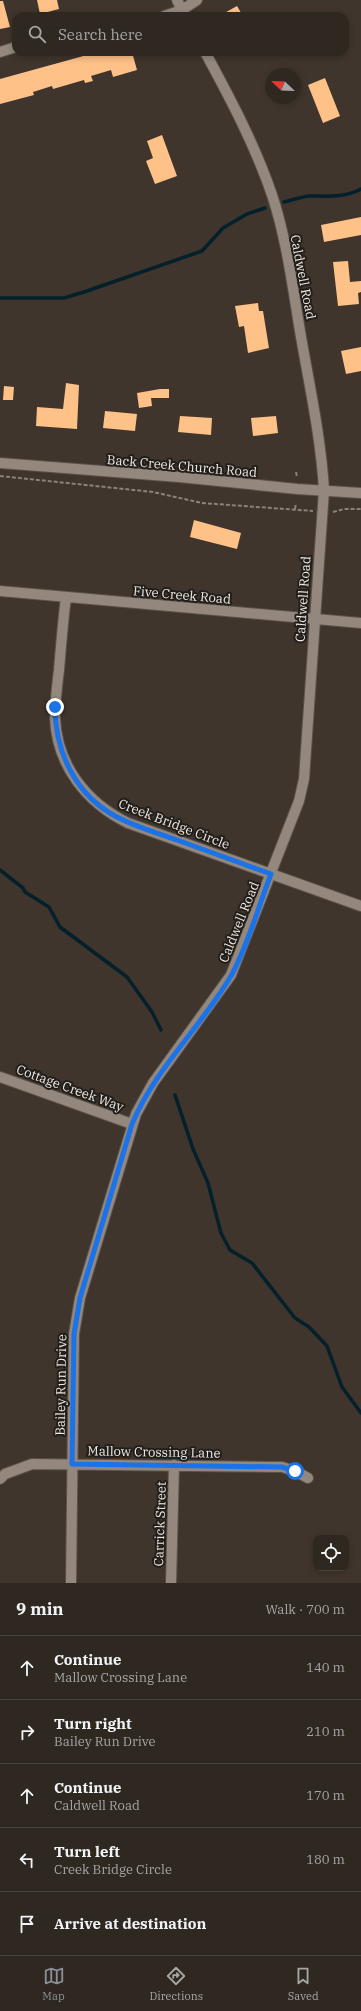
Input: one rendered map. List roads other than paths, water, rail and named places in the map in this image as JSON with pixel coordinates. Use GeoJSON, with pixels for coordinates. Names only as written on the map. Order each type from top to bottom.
{"type":"FeatureCollection","features":[{"type":"Feature","properties":{"kind":"street"},"geometry":{"type":"LineString","coordinates":[[177,0],[183,12]]}},
{"type":"Feature","properties":{"kind":"street"},"geometry":{"type":"LineString","coordinates":[[185,12],[197,0]]}},
{"type":"Feature","properties":{"kind":"street"},"geometry":{"type":"LineString","coordinates":[[0,52],[12,48]]}},
{"type":"Feature","properties":{"kind":"street","name":"Caldwell Road"},"geometry":{"type":"LineString","coordinates":[[132,1124],[141,1103],[153,1083],[231,975],[299,801],[303,785],[324,490],[316,421],[291,277],[278,217],[260,164],[242,124],[207,56]]}},
{"type":"Feature","properties":{"kind":"street","name":"Back Creek Church Road"},"geometry":{"type":"LineString","coordinates":[[0,463],[178,477],[297,490],[324,490],[361,493]]}},
{"type":"Feature","properties":{"kind":"street","name":"Five Creek Road"},"geometry":{"type":"LineString","coordinates":[[0,591],[361,623]]}},
{"type":"Feature","properties":{"kind":"street","name":"Creek Bridge Circle"},"geometry":{"type":"LineString","coordinates":[[66,597],[55,719],[62,754],[80,786],[107,811],[128,822],[361,906]]}},
{"type":"Feature","properties":{"kind":"street","name":"Cottage Creek Way"},"geometry":{"type":"LineString","coordinates":[[0,1077],[132,1124]]}},
{"type":"Feature","properties":{"kind":"street","name":"Bailey Run Drive"},"geometry":{"type":"LineString","coordinates":[[71,1583],[74,1334],[80,1298],[132,1124]]}},
{"type":"Feature","properties":{"kind":"street","name":"Mallow Crossing Lane"},"geometry":{"type":"LineString","coordinates":[[0,1478],[5,1474],[32,1464],[282,1467],[295,1471],[308,1478]]}},
{"type":"Feature","properties":{"kind":"street","name":"Carrick Street"},"geometry":{"type":"LineString","coordinates":[[171,1583],[174,1465]]}},
{"type":"Feature","properties":{"kind":"waterway"},"geometry":{"type":"LineString","coordinates":[[284,202],[309,196],[348,194],[361,189]]}},
{"type":"Feature","properties":{"kind":"waterway"},"geometry":{"type":"LineString","coordinates":[[0,298],[64,298],[84,292],[202,251],[223,228],[247,214],[265,208]]}},
{"type":"Feature","properties":{"kind":"waterway"},"geometry":{"type":"LineString","coordinates":[[0,870],[23,888],[25,892],[49,907],[60,927],[127,977],[152,1012],[161,1030]]}},
{"type":"Feature","properties":{"kind":"waterway"},"geometry":{"type":"LineString","coordinates":[[175,1095],[193,1149],[208,1183],[221,1233],[230,1250],[252,1263],[295,1318],[309,1327],[327,1346],[342,1387],[361,1413]]}}]}
